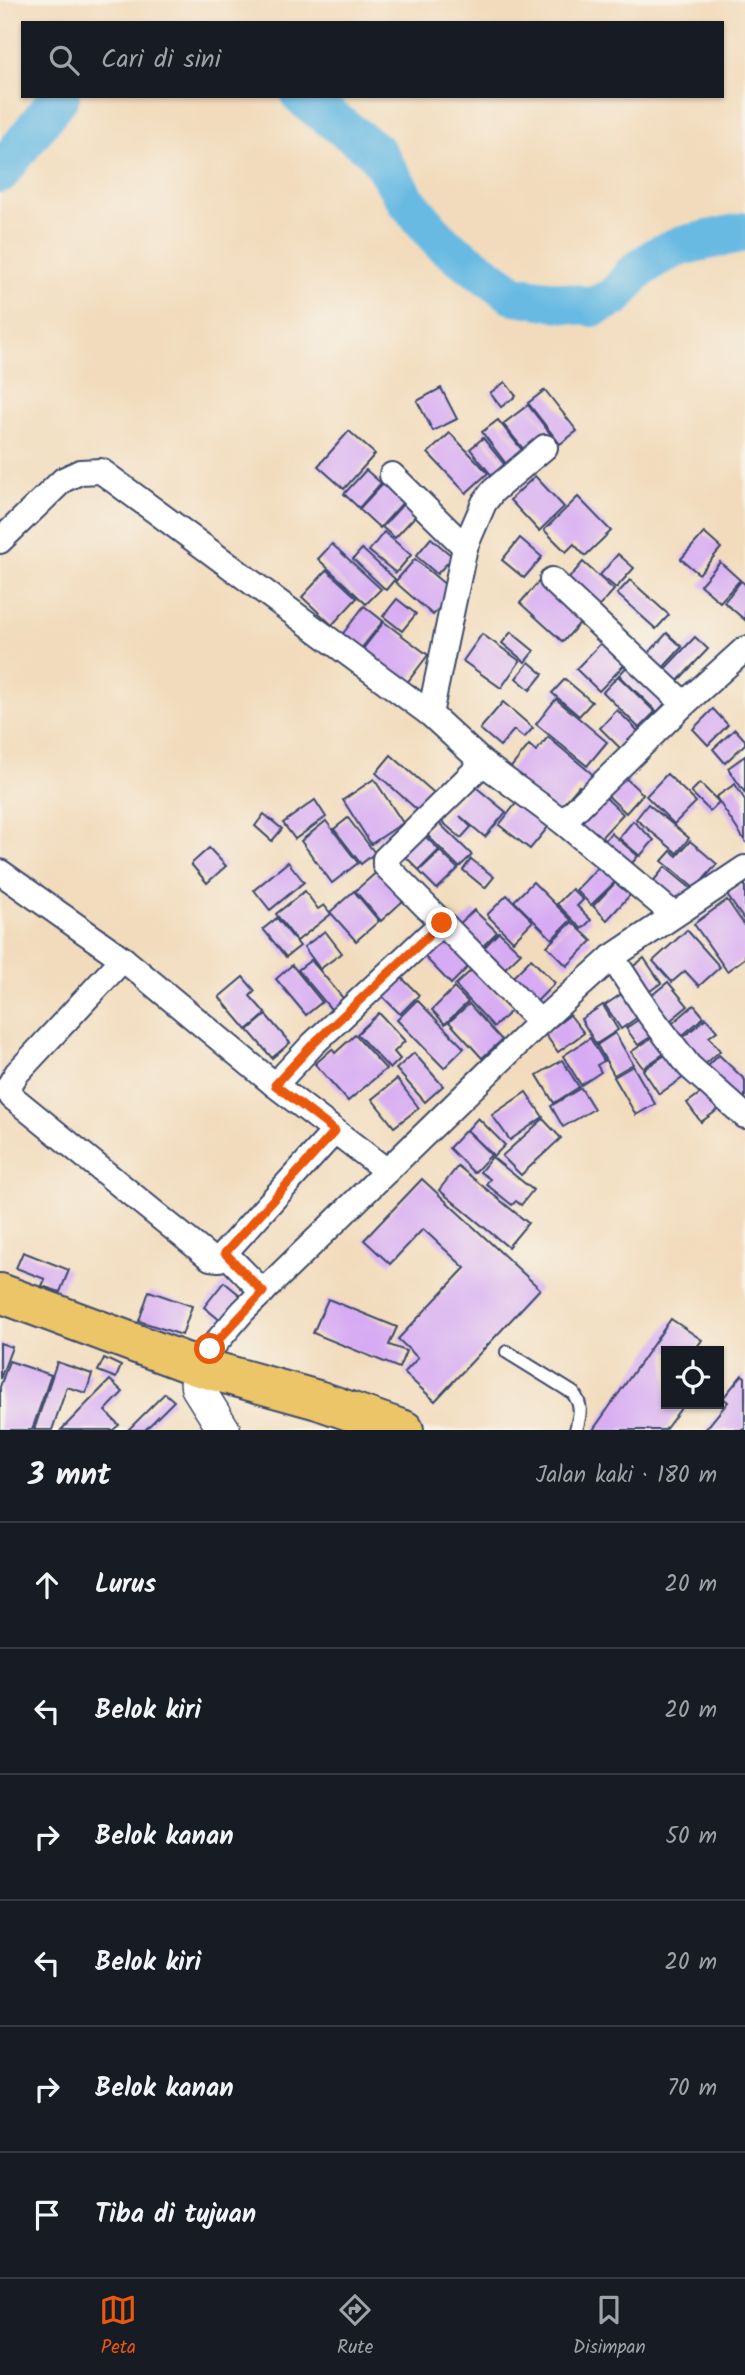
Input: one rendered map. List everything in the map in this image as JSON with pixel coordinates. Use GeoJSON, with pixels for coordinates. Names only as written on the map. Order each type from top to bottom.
{"type":"FeatureCollection","features":[{"type":"Feature","properties":{"kind":"highway"},"geometry":{"type":"LineString","coordinates":[[0,1293],[196,1366],[318,1400],[404,1430]]}},
{"type":"Feature","properties":{"kind":"street"},"geometry":{"type":"LineString","coordinates":[[430,714],[465,547],[484,503],[493,491],[545,447]]}},
{"type":"Feature","properties":{"kind":"street"},"geometry":{"type":"LineString","coordinates":[[0,541],[62,480],[80,472],[100,471],[430,714],[483,763],[563,822],[674,915]]}},
{"type":"Feature","properties":{"kind":"street"},"geometry":{"type":"LineString","coordinates":[[391,475],[465,547]]}},
{"type":"Feature","properties":{"kind":"street"},"geometry":{"type":"LineString","coordinates":[[552,580],[684,704]]}},
{"type":"Feature","properties":{"kind":"street"},"geometry":{"type":"LineString","coordinates":[[563,822],[684,704],[745,649]]}},
{"type":"Feature","properties":{"kind":"street"},"geometry":{"type":"LineString","coordinates":[[483,763],[384,862],[540,1022]]}},
{"type":"Feature","properties":{"kind":"street"},"geometry":{"type":"LineString","coordinates":[[224,1430],[198,1387],[196,1366],[243,1311],[540,1022],[612,957],[745,868]]}},
{"type":"Feature","properties":{"kind":"street"},"geometry":{"type":"LineString","coordinates":[[0,872],[123,959],[275,1085],[387,1171]]}},
{"type":"Feature","properties":{"kind":"street"},"geometry":{"type":"LineString","coordinates":[[275,1085],[313,1044],[442,923]]}},
{"type":"Feature","properties":{"kind":"street"},"geometry":{"type":"LineString","coordinates":[[612,957],[650,1015],[689,1066],[745,1116]]}},
{"type":"Feature","properties":{"kind":"street"},"geometry":{"type":"LineString","coordinates":[[123,959],[17,1073],[8,1089],[12,1097],[198,1249],[210,1258],[219,1259],[335,1131]]}},
{"type":"Feature","properties":{"kind":"street"},"geometry":{"type":"LineString","coordinates":[[225,1253],[263,1292]]}},
{"type":"Feature","properties":{"kind":"lane"},"geometry":{"type":"LineString","coordinates":[[507,1352],[573,1393],[581,1410],[576,1430]]}},
{"type":"Feature","properties":{"kind":"building"},"geometry":{"type":"Polygon","coordinates":[[[505,382],[516,396],[501,407],[490,393],[505,382]]]}},
{"type":"Feature","properties":{"kind":"building"},"geometry":{"type":"Polygon","coordinates":[[[441,388],[457,419],[433,431],[417,401],[441,388]]]}},
{"type":"Feature","properties":{"kind":"building"},"geometry":{"type":"Polygon","coordinates":[[[545,390],[577,431],[560,444],[528,403],[545,390]]]}},
{"type":"Feature","properties":{"kind":"building"},"geometry":{"type":"Polygon","coordinates":[[[528,405],[552,436],[528,455],[503,424],[528,405]]]}},
{"type":"Feature","properties":{"kind":"building"},"geometry":{"type":"Polygon","coordinates":[[[498,420],[527,456],[510,469],[482,432],[498,420]]]}},
{"type":"Feature","properties":{"kind":"building"},"geometry":{"type":"Polygon","coordinates":[[[349,431],[375,454],[344,489],[318,466],[349,431]]]}},
{"type":"Feature","properties":{"kind":"building"},"geometry":{"type":"Polygon","coordinates":[[[450,433],[488,473],[466,493],[428,453],[450,433]]]}},
{"type":"Feature","properties":{"kind":"building"},"geometry":{"type":"Polygon","coordinates":[[[483,438],[509,470],[496,481],[470,449],[483,438]]]}},
{"type":"Feature","properties":{"kind":"building"},"geometry":{"type":"Polygon","coordinates":[[[366,470],[381,483],[359,508],[344,494],[366,470]]]}},
{"type":"Feature","properties":{"kind":"building"},"geometry":{"type":"Polygon","coordinates":[[[535,476],[564,507],[539,531],[510,500],[535,476]]]}},
{"type":"Feature","properties":{"kind":"building"},"geometry":{"type":"Polygon","coordinates":[[[385,481],[406,499],[380,528],[359,509],[385,481]]]}},
{"type":"Feature","properties":{"kind":"building"},"geometry":{"type":"Polygon","coordinates":[[[578,497],[611,531],[585,556],[574,544],[566,552],[544,530],[578,497]]]}},
{"type":"Feature","properties":{"kind":"building"},"geometry":{"type":"Polygon","coordinates":[[[406,501],[419,512],[395,538],[382,527],[406,501]]]}},
{"type":"Feature","properties":{"kind":"building"},"geometry":{"type":"Polygon","coordinates":[[[384,532],[411,555],[396,573],[369,551],[384,532]]]}},
{"type":"Feature","properties":{"kind":"building"},"geometry":{"type":"Polygon","coordinates":[[[704,533],[721,548],[699,574],[681,559],[704,533]]]}},
{"type":"Feature","properties":{"kind":"building"},"geometry":{"type":"Polygon","coordinates":[[[431,538],[453,557],[437,574],[416,556],[431,538]]]}},
{"type":"Feature","properties":{"kind":"building"},"geometry":{"type":"Polygon","coordinates":[[[520,538],[542,557],[524,578],[502,560],[520,538]]]}},
{"type":"Feature","properties":{"kind":"building"},"geometry":{"type":"Polygon","coordinates":[[[332,544],[381,589],[366,604],[318,559],[332,544]]]}},
{"type":"Feature","properties":{"kind":"building"},"geometry":{"type":"Polygon","coordinates":[[[362,549],[395,579],[386,590],[353,559],[362,549]]]}},
{"type":"Feature","properties":{"kind":"building"},"geometry":{"type":"Polygon","coordinates":[[[618,554],[634,568],[616,588],[600,575],[618,554]]]}},
{"type":"Feature","properties":{"kind":"building"},"geometry":{"type":"Polygon","coordinates":[[[415,559],[454,592],[433,615],[395,582],[415,559]]]}},
{"type":"Feature","properties":{"kind":"building"},"geometry":{"type":"Polygon","coordinates":[[[583,562],[614,590],[595,611],[564,584],[583,562]]]}},
{"type":"Feature","properties":{"kind":"building"},"geometry":{"type":"Polygon","coordinates":[[[720,562],[740,580],[720,602],[700,585],[720,562]]]}},
{"type":"Feature","properties":{"kind":"building"},"geometry":{"type":"Polygon","coordinates":[[[327,570],[357,598],[332,625],[302,597],[327,570]]]}},
{"type":"Feature","properties":{"kind":"building"},"geometry":{"type":"Polygon","coordinates":[[[542,578],[585,617],[563,642],[520,603],[542,578]]]}},
{"type":"Feature","properties":{"kind":"building"},"geometry":{"type":"Polygon","coordinates":[[[630,580],[669,615],[656,629],[617,594],[630,580]]]}},
{"type":"Feature","properties":{"kind":"building"},"geometry":{"type":"Polygon","coordinates":[[[741,581],[745,584],[745,620],[724,602],[741,581]]]}},
{"type":"Feature","properties":{"kind":"building"},"geometry":{"type":"Polygon","coordinates":[[[397,599],[416,614],[402,631],[383,616],[397,599]]]}},
{"type":"Feature","properties":{"kind":"building"},"geometry":{"type":"Polygon","coordinates":[[[364,606],[383,621],[357,654],[338,640],[364,606]]]}},
{"type":"Feature","properties":{"kind":"building"},"geometry":{"type":"Polygon","coordinates":[[[384,622],[428,655],[403,688],[359,654],[384,622]]]}},
{"type":"Feature","properties":{"kind":"building"},"geometry":{"type":"Polygon","coordinates":[[[511,632],[534,651],[525,662],[502,643],[511,632]]]}},
{"type":"Feature","properties":{"kind":"building"},"geometry":{"type":"Polygon","coordinates":[[[667,633],[682,647],[660,671],[645,657],[667,633]]]}},
{"type":"Feature","properties":{"kind":"building"},"geometry":{"type":"Polygon","coordinates":[[[482,634],[520,661],[501,688],[463,661],[482,634]]]}},
{"type":"Feature","properties":{"kind":"building"},"geometry":{"type":"Polygon","coordinates":[[[695,637],[708,649],[671,688],[659,675],[695,637]]]}},
{"type":"Feature","properties":{"kind":"building"},"geometry":{"type":"Polygon","coordinates":[[[606,638],[629,660],[599,691],[576,669],[606,638]]]}},
{"type":"Feature","properties":{"kind":"building"},"geometry":{"type":"Polygon","coordinates":[[[634,659],[672,696],[657,712],[619,675],[634,659]]]}},
{"type":"Feature","properties":{"kind":"building"},"geometry":{"type":"Polygon","coordinates":[[[529,662],[543,674],[530,690],[516,678],[529,662]]]}},
{"type":"Feature","properties":{"kind":"building"},"geometry":{"type":"Polygon","coordinates":[[[618,676],[655,712],[639,728],[603,692],[618,676]]]}},
{"type":"Feature","properties":{"kind":"building"},"geometry":{"type":"Polygon","coordinates":[[[565,679],[592,702],[579,716],[552,693],[565,679]]]}},
{"type":"Feature","properties":{"kind":"building"},"geometry":{"type":"Polygon","coordinates":[[[556,699],[607,742],[587,766],[536,724],[556,699]]]}},
{"type":"Feature","properties":{"kind":"building"},"geometry":{"type":"Polygon","coordinates":[[[503,702],[533,728],[524,738],[514,730],[500,746],[480,729],[503,702]]]}},
{"type":"Feature","properties":{"kind":"building"},"geometry":{"type":"Polygon","coordinates":[[[713,709],[728,725],[708,745],[693,729],[713,709]]]}},
{"type":"Feature","properties":{"kind":"building"},"geometry":{"type":"Polygon","coordinates":[[[617,710],[642,735],[625,753],[600,728],[617,710]]]}},
{"type":"Feature","properties":{"kind":"building"},"geometry":{"type":"Polygon","coordinates":[[[735,729],[745,740],[745,744],[725,763],[713,749],[735,729]]]}},
{"type":"Feature","properties":{"kind":"building"},"geometry":{"type":"Polygon","coordinates":[[[548,737],[597,778],[585,791],[579,786],[557,812],[508,771],[529,745],[536,751],[548,737]]]}},
{"type":"Feature","properties":{"kind":"building"},"geometry":{"type":"Polygon","coordinates":[[[391,755],[440,798],[424,816],[376,773],[391,755]]]}},
{"type":"Feature","properties":{"kind":"building"},"geometry":{"type":"Polygon","coordinates":[[[745,756],[745,793],[728,768],[745,756]]]}},
{"type":"Feature","properties":{"kind":"building"},"geometry":{"type":"Polygon","coordinates":[[[621,774],[643,794],[626,813],[604,792],[621,774]]]}},
{"type":"Feature","properties":{"kind":"building"},"geometry":{"type":"Polygon","coordinates":[[[667,774],[696,802],[674,824],[646,796],[667,774]]]}},
{"type":"Feature","properties":{"kind":"building"},"geometry":{"type":"Polygon","coordinates":[[[374,779],[403,823],[371,844],[343,800],[374,779]]]}},
{"type":"Feature","properties":{"kind":"building"},"geometry":{"type":"Polygon","coordinates":[[[700,783],[719,802],[710,811],[691,792],[700,783]]]}},
{"type":"Feature","properties":{"kind":"building"},"geometry":{"type":"Polygon","coordinates":[[[472,784],[506,812],[485,837],[460,816],[471,827],[461,838],[440,820],[472,784]]]}},
{"type":"Feature","properties":{"kind":"building"},"geometry":{"type":"Polygon","coordinates":[[[735,784],[745,800],[745,841],[716,797],[735,784]]]}},
{"type":"Feature","properties":{"kind":"building"},"geometry":{"type":"Polygon","coordinates":[[[605,797],[623,814],[596,843],[578,826],[605,797]]]}},
{"type":"Feature","properties":{"kind":"building"},"geometry":{"type":"Polygon","coordinates":[[[315,800],[326,817],[295,839],[283,823],[315,800]]]}},
{"type":"Feature","properties":{"kind":"building"},"geometry":{"type":"Polygon","coordinates":[[[518,801],[549,826],[530,849],[499,825],[518,801]]]}},
{"type":"Feature","properties":{"kind":"building"},"geometry":{"type":"Polygon","coordinates":[[[648,804],[689,838],[677,853],[636,819],[648,804]]]}},
{"type":"Feature","properties":{"kind":"building"},"geometry":{"type":"Polygon","coordinates":[[[264,814],[282,829],[272,841],[255,826],[264,814]]]}},
{"type":"Feature","properties":{"kind":"building"},"geometry":{"type":"Polygon","coordinates":[[[348,818],[375,853],[361,864],[334,829],[348,818]]]}},
{"type":"Feature","properties":{"kind":"building"},"geometry":{"type":"Polygon","coordinates":[[[436,820],[472,855],[459,867],[424,832],[436,820]]]}},
{"type":"Feature","properties":{"kind":"building"},"geometry":{"type":"Polygon","coordinates":[[[326,821],[358,863],[332,883],[301,841],[326,821]]]}},
{"type":"Feature","properties":{"kind":"building"},"geometry":{"type":"Polygon","coordinates":[[[633,821],[654,840],[640,856],[619,838],[633,821]]]}},
{"type":"Feature","properties":{"kind":"building"},"geometry":{"type":"Polygon","coordinates":[[[420,831],[439,850],[419,870],[400,851],[420,831]]]}},
{"type":"Feature","properties":{"kind":"building"},"geometry":{"type":"Polygon","coordinates":[[[611,833],[638,856],[628,868],[601,845],[611,833]]]}},
{"type":"Feature","properties":{"kind":"building"},"geometry":{"type":"Polygon","coordinates":[[[690,841],[717,864],[695,889],[662,861],[671,851],[677,856],[690,841]]]}},
{"type":"Feature","properties":{"kind":"building"},"geometry":{"type":"Polygon","coordinates":[[[209,848],[226,866],[207,883],[191,864],[209,848]]]}},
{"type":"Feature","properties":{"kind":"building"},"geometry":{"type":"Polygon","coordinates":[[[440,851],[458,869],[437,889],[419,871],[440,851]]]}},
{"type":"Feature","properties":{"kind":"building"},"geometry":{"type":"Polygon","coordinates":[[[471,859],[494,877],[485,888],[463,870],[471,859]]]}},
{"type":"Feature","properties":{"kind":"building"},"geometry":{"type":"Polygon","coordinates":[[[288,862],[304,882],[270,910],[254,890],[288,862]]]}},
{"type":"Feature","properties":{"kind":"building"},"geometry":{"type":"Polygon","coordinates":[[[600,865],[616,881],[591,905],[576,890],[600,865]]]}},
{"type":"Feature","properties":{"kind":"building"},"geometry":{"type":"Polygon","coordinates":[[[665,867],[694,891],[678,909],[650,885],[665,867]]]}},
{"type":"Feature","properties":{"kind":"building"},"geometry":{"type":"Polygon","coordinates":[[[378,871],[404,900],[381,921],[355,891],[378,871]]]}},
{"type":"Feature","properties":{"kind":"building"},"geometry":{"type":"Polygon","coordinates":[[[617,881],[631,894],[607,920],[593,906],[617,881]]]}},
{"type":"Feature","properties":{"kind":"building"},"geometry":{"type":"Polygon","coordinates":[[[533,882],[571,920],[552,939],[514,901],[533,882]]]}},
{"type":"Feature","properties":{"kind":"building"},"geometry":{"type":"Polygon","coordinates":[[[745,882],[745,921],[727,895],[745,882]]]}},
{"type":"Feature","properties":{"kind":"building"},"geometry":{"type":"Polygon","coordinates":[[[572,889],[583,900],[577,906],[591,920],[582,929],[557,904],[572,889]]]}},
{"type":"Feature","properties":{"kind":"building"},"geometry":{"type":"Polygon","coordinates":[[[305,891],[318,909],[324,905],[331,914],[297,941],[276,914],[305,891]]]}},
{"type":"Feature","properties":{"kind":"building"},"geometry":{"type":"Polygon","coordinates":[[[354,891],[379,921],[356,941],[330,912],[354,891]]]}},
{"type":"Feature","properties":{"kind":"building"},"geometry":{"type":"Polygon","coordinates":[[[507,895],[533,921],[513,941],[487,915],[507,895]]]}},
{"type":"Feature","properties":{"kind":"building"},"geometry":{"type":"Polygon","coordinates":[[[727,900],[745,926],[745,958],[727,971],[694,924],[727,900]]]}},
{"type":"Feature","properties":{"kind":"building"},"geometry":{"type":"Polygon","coordinates":[[[474,910],[497,932],[476,953],[453,930],[474,910]]]}},
{"type":"Feature","properties":{"kind":"building"},"geometry":{"type":"Polygon","coordinates":[[[277,918],[300,946],[286,957],[263,929],[277,918]]]}},
{"type":"Feature","properties":{"kind":"building"},"geometry":{"type":"Polygon","coordinates":[[[572,922],[592,941],[567,966],[547,946],[572,922]]]}},
{"type":"Feature","properties":{"kind":"building"},"geometry":{"type":"Polygon","coordinates":[[[687,930],[720,967],[699,986],[685,971],[672,982],[653,961],[687,930]]]}},
{"type":"Feature","properties":{"kind":"building"},"geometry":{"type":"Polygon","coordinates":[[[325,931],[342,953],[320,969],[304,947],[325,931]]]}},
{"type":"Feature","properties":{"kind":"building"},"geometry":{"type":"Polygon","coordinates":[[[499,932],[521,953],[499,974],[478,954],[499,932]]]}},
{"type":"Feature","properties":{"kind":"building"},"geometry":{"type":"Polygon","coordinates":[[[445,933],[474,961],[451,984],[423,955],[445,933]]]}},
{"type":"Feature","properties":{"kind":"building"},"geometry":{"type":"Polygon","coordinates":[[[644,958],[661,983],[643,996],[626,972],[644,958]]]}},
{"type":"Feature","properties":{"kind":"building"},"geometry":{"type":"Polygon","coordinates":[[[531,959],[555,983],[532,1006],[508,982],[531,959]]]}},
{"type":"Feature","properties":{"kind":"building"},"geometry":{"type":"Polygon","coordinates":[[[311,960],[348,1004],[335,1014],[298,970],[311,960]]]}},
{"type":"Feature","properties":{"kind":"building"},"geometry":{"type":"Polygon","coordinates":[[[292,965],[322,1002],[306,1015],[276,979],[292,965]]]}},
{"type":"Feature","properties":{"kind":"building"},"geometry":{"type":"Polygon","coordinates":[[[473,969],[512,1010],[494,1027],[455,985],[473,969]]]}},
{"type":"Feature","properties":{"kind":"building"},"geometry":{"type":"Polygon","coordinates":[[[243,977],[255,991],[250,996],[266,1014],[247,1030],[219,997],[243,977]]]}},
{"type":"Feature","properties":{"kind":"building"},"geometry":{"type":"Polygon","coordinates":[[[401,977],[419,995],[400,1014],[382,996],[401,977]]]}},
{"type":"Feature","properties":{"kind":"building"},"geometry":{"type":"Polygon","coordinates":[[[668,982],[688,1006],[666,1024],[646,1000],[668,982]]]}},
{"type":"Feature","properties":{"kind":"building"},"geometry":{"type":"Polygon","coordinates":[[[454,988],[468,1002],[445,1024],[432,1010],[454,988]]]}},
{"type":"Feature","properties":{"kind":"building"},"geometry":{"type":"Polygon","coordinates":[[[629,989],[645,1012],[621,1029],[605,1005],[629,989]]]}},
{"type":"Feature","properties":{"kind":"building"},"geometry":{"type":"Polygon","coordinates":[[[417,1000],[464,1048],[444,1068],[397,1020],[417,1000]]]}},
{"type":"Feature","properties":{"kind":"building"},"geometry":{"type":"Polygon","coordinates":[[[469,1004],[502,1040],[482,1058],[449,1022],[469,1004]]]}},
{"type":"Feature","properties":{"kind":"building"},"geometry":{"type":"Polygon","coordinates":[[[603,1005],[618,1030],[596,1044],[581,1019],[603,1005]]]}},
{"type":"Feature","properties":{"kind":"building"},"geometry":{"type":"Polygon","coordinates":[[[694,1005],[704,1017],[677,1040],[667,1028],[694,1005]]]}},
{"type":"Feature","properties":{"kind":"building"},"geometry":{"type":"Polygon","coordinates":[[[379,1013],[405,1041],[394,1052],[400,1059],[390,1069],[357,1034],[379,1013]]]}},
{"type":"Feature","properties":{"kind":"building"},"geometry":{"type":"Polygon","coordinates":[[[266,1015],[290,1043],[272,1058],[248,1030],[266,1015]]]}},
{"type":"Feature","properties":{"kind":"building"},"geometry":{"type":"Polygon","coordinates":[[[570,1015],[584,1033],[558,1052],[545,1034],[570,1015]]]}},
{"type":"Feature","properties":{"kind":"building"},"geometry":{"type":"Polygon","coordinates":[[[646,1015],[658,1032],[638,1045],[626,1028],[646,1015]]]}},
{"type":"Feature","properties":{"kind":"building"},"geometry":{"type":"Polygon","coordinates":[[[706,1018],[717,1031],[709,1037],[720,1051],[701,1068],[679,1041],[706,1018]]]}},
{"type":"Feature","properties":{"kind":"building"},"geometry":{"type":"Polygon","coordinates":[[[615,1033],[633,1064],[614,1075],[597,1045],[615,1033]]]}},
{"type":"Feature","properties":{"kind":"building"},"geometry":{"type":"Polygon","coordinates":[[[659,1033],[671,1049],[643,1068],[631,1052],[659,1033]]]}},
{"type":"Feature","properties":{"kind":"building"},"geometry":{"type":"Polygon","coordinates":[[[355,1035],[386,1069],[348,1101],[315,1064],[332,1049],[335,1053],[355,1035]]]}},
{"type":"Feature","properties":{"kind":"building"},"geometry":{"type":"Polygon","coordinates":[[[590,1038],[604,1061],[597,1065],[601,1072],[581,1085],[563,1056],[590,1038]]]}},
{"type":"Feature","properties":{"kind":"building"},"geometry":{"type":"Polygon","coordinates":[[[671,1051],[687,1075],[659,1094],[643,1070],[671,1051]]]}},
{"type":"Feature","properties":{"kind":"building"},"geometry":{"type":"Polygon","coordinates":[[[414,1053],[443,1086],[425,1102],[396,1069],[414,1053]]]}},
{"type":"Feature","properties":{"kind":"building"},"geometry":{"type":"Polygon","coordinates":[[[719,1055],[745,1080],[745,1106],[702,1072],[719,1055]]]}},
{"type":"Feature","properties":{"kind":"building"},"geometry":{"type":"Polygon","coordinates":[[[562,1060],[579,1087],[554,1103],[537,1075],[562,1060]]]}},
{"type":"Feature","properties":{"kind":"building"},"geometry":{"type":"Polygon","coordinates":[[[633,1066],[655,1104],[636,1115],[614,1077],[633,1066]]]}},
{"type":"Feature","properties":{"kind":"building"},"geometry":{"type":"Polygon","coordinates":[[[397,1079],[419,1108],[394,1127],[372,1099],[397,1079]]]}},
{"type":"Feature","properties":{"kind":"building"},"geometry":{"type":"Polygon","coordinates":[[[581,1088],[594,1109],[563,1127],[551,1106],[581,1088]]]}},
{"type":"Feature","properties":{"kind":"building"},"geometry":{"type":"Polygon","coordinates":[[[705,1090],[719,1109],[701,1122],[687,1103],[705,1090]]]}},
{"type":"Feature","properties":{"kind":"building"},"geometry":{"type":"Polygon","coordinates":[[[526,1092],[543,1117],[510,1140],[492,1115],[526,1092]]]}},
{"type":"Feature","properties":{"kind":"building"},"geometry":{"type":"Polygon","coordinates":[[[478,1118],[505,1145],[494,1156],[467,1130],[478,1118]]]}},
{"type":"Feature","properties":{"kind":"building"},"geometry":{"type":"Polygon","coordinates":[[[543,1119],[561,1138],[521,1175],[502,1156],[543,1119]]]}},
{"type":"Feature","properties":{"kind":"building"},"geometry":{"type":"Polygon","coordinates":[[[466,1130],[491,1155],[474,1173],[449,1148],[466,1130]]]}},
{"type":"Feature","properties":{"kind":"building"},"geometry":{"type":"Polygon","coordinates":[[[492,1157],[533,1190],[521,1205],[516,1201],[512,1205],[486,1184],[490,1179],[480,1172],[492,1157]]]}},
{"type":"Feature","properties":{"kind":"building"},"geometry":{"type":"Polygon","coordinates":[[[458,1166],[528,1223],[508,1247],[439,1190],[458,1166]]]}},
{"type":"Feature","properties":{"kind":"building"},"geometry":{"type":"Polygon","coordinates":[[[422,1179],[540,1289],[435,1401],[404,1373],[418,1358],[398,1339],[465,1268],[423,1229],[390,1264],[364,1240],[422,1179]]]}},
{"type":"Feature","properties":{"kind":"building"},"geometry":{"type":"Polygon","coordinates":[[[23,1252],[69,1270],[60,1292],[42,1286],[45,1279],[16,1268],[23,1252]]]}},
{"type":"Feature","properties":{"kind":"building"},"geometry":{"type":"Polygon","coordinates":[[[224,1282],[241,1296],[221,1321],[204,1307],[224,1282]]]}},
{"type":"Feature","properties":{"kind":"building"},"geometry":{"type":"Polygon","coordinates":[[[149,1291],[192,1306],[182,1335],[139,1321],[149,1291]]]}},
{"type":"Feature","properties":{"kind":"building"},"geometry":{"type":"Polygon","coordinates":[[[328,1299],[397,1327],[389,1345],[406,1351],[399,1368],[313,1333],[328,1299]]]}},
{"type":"Feature","properties":{"kind":"building"},"geometry":{"type":"Polygon","coordinates":[[[671,1319],[702,1340],[698,1346],[661,1346],[661,1409],[680,1409],[665,1430],[593,1430],[671,1319]]]}},
{"type":"Feature","properties":{"kind":"building"},"geometry":{"type":"Polygon","coordinates":[[[0,1343],[12,1347],[0,1379],[0,1343]]]}},
{"type":"Feature","properties":{"kind":"building"},"geometry":{"type":"Polygon","coordinates":[[[104,1358],[121,1366],[116,1378],[98,1371],[104,1358]]]}},
{"type":"Feature","properties":{"kind":"building"},"geometry":{"type":"Polygon","coordinates":[[[9,1361],[51,1375],[32,1430],[0,1430],[0,1387],[9,1361]]]}},
{"type":"Feature","properties":{"kind":"building"},"geometry":{"type":"Polygon","coordinates":[[[57,1362],[92,1374],[86,1393],[67,1387],[52,1430],[34,1430],[57,1362]]]}},
{"type":"Feature","properties":{"kind":"building"},"geometry":{"type":"Polygon","coordinates":[[[742,1375],[745,1377],[745,1430],[705,1430],[724,1409],[728,1402],[724,1397],[742,1375]]]}},
{"type":"Feature","properties":{"kind":"building"},"geometry":{"type":"Polygon","coordinates":[[[110,1380],[123,1392],[105,1411],[119,1425],[113,1430],[61,1430],[110,1380]]]}},
{"type":"Feature","properties":{"kind":"building"},"geometry":{"type":"Polygon","coordinates":[[[165,1393],[174,1401],[145,1430],[128,1430],[165,1393]]]}},
{"type":"Feature","properties":{"kind":"waterway"},"geometry":{"type":"LineString","coordinates":[[0,173],[58,98]]}},
{"type":"Feature","properties":{"kind":"waterway"},"geometry":{"type":"LineString","coordinates":[[304,98],[376,152],[406,200],[442,243],[514,295],[593,307],[616,296],[633,274],[656,257],[680,246],[745,232]]}},
{"type":"Feature","properties":{"kind":"route"},"geometry":{"type":"LineString","coordinates":[[210,1349],[263,1292],[225,1253],[335,1131],[275,1085],[313,1044],[442,923]]}}]}
